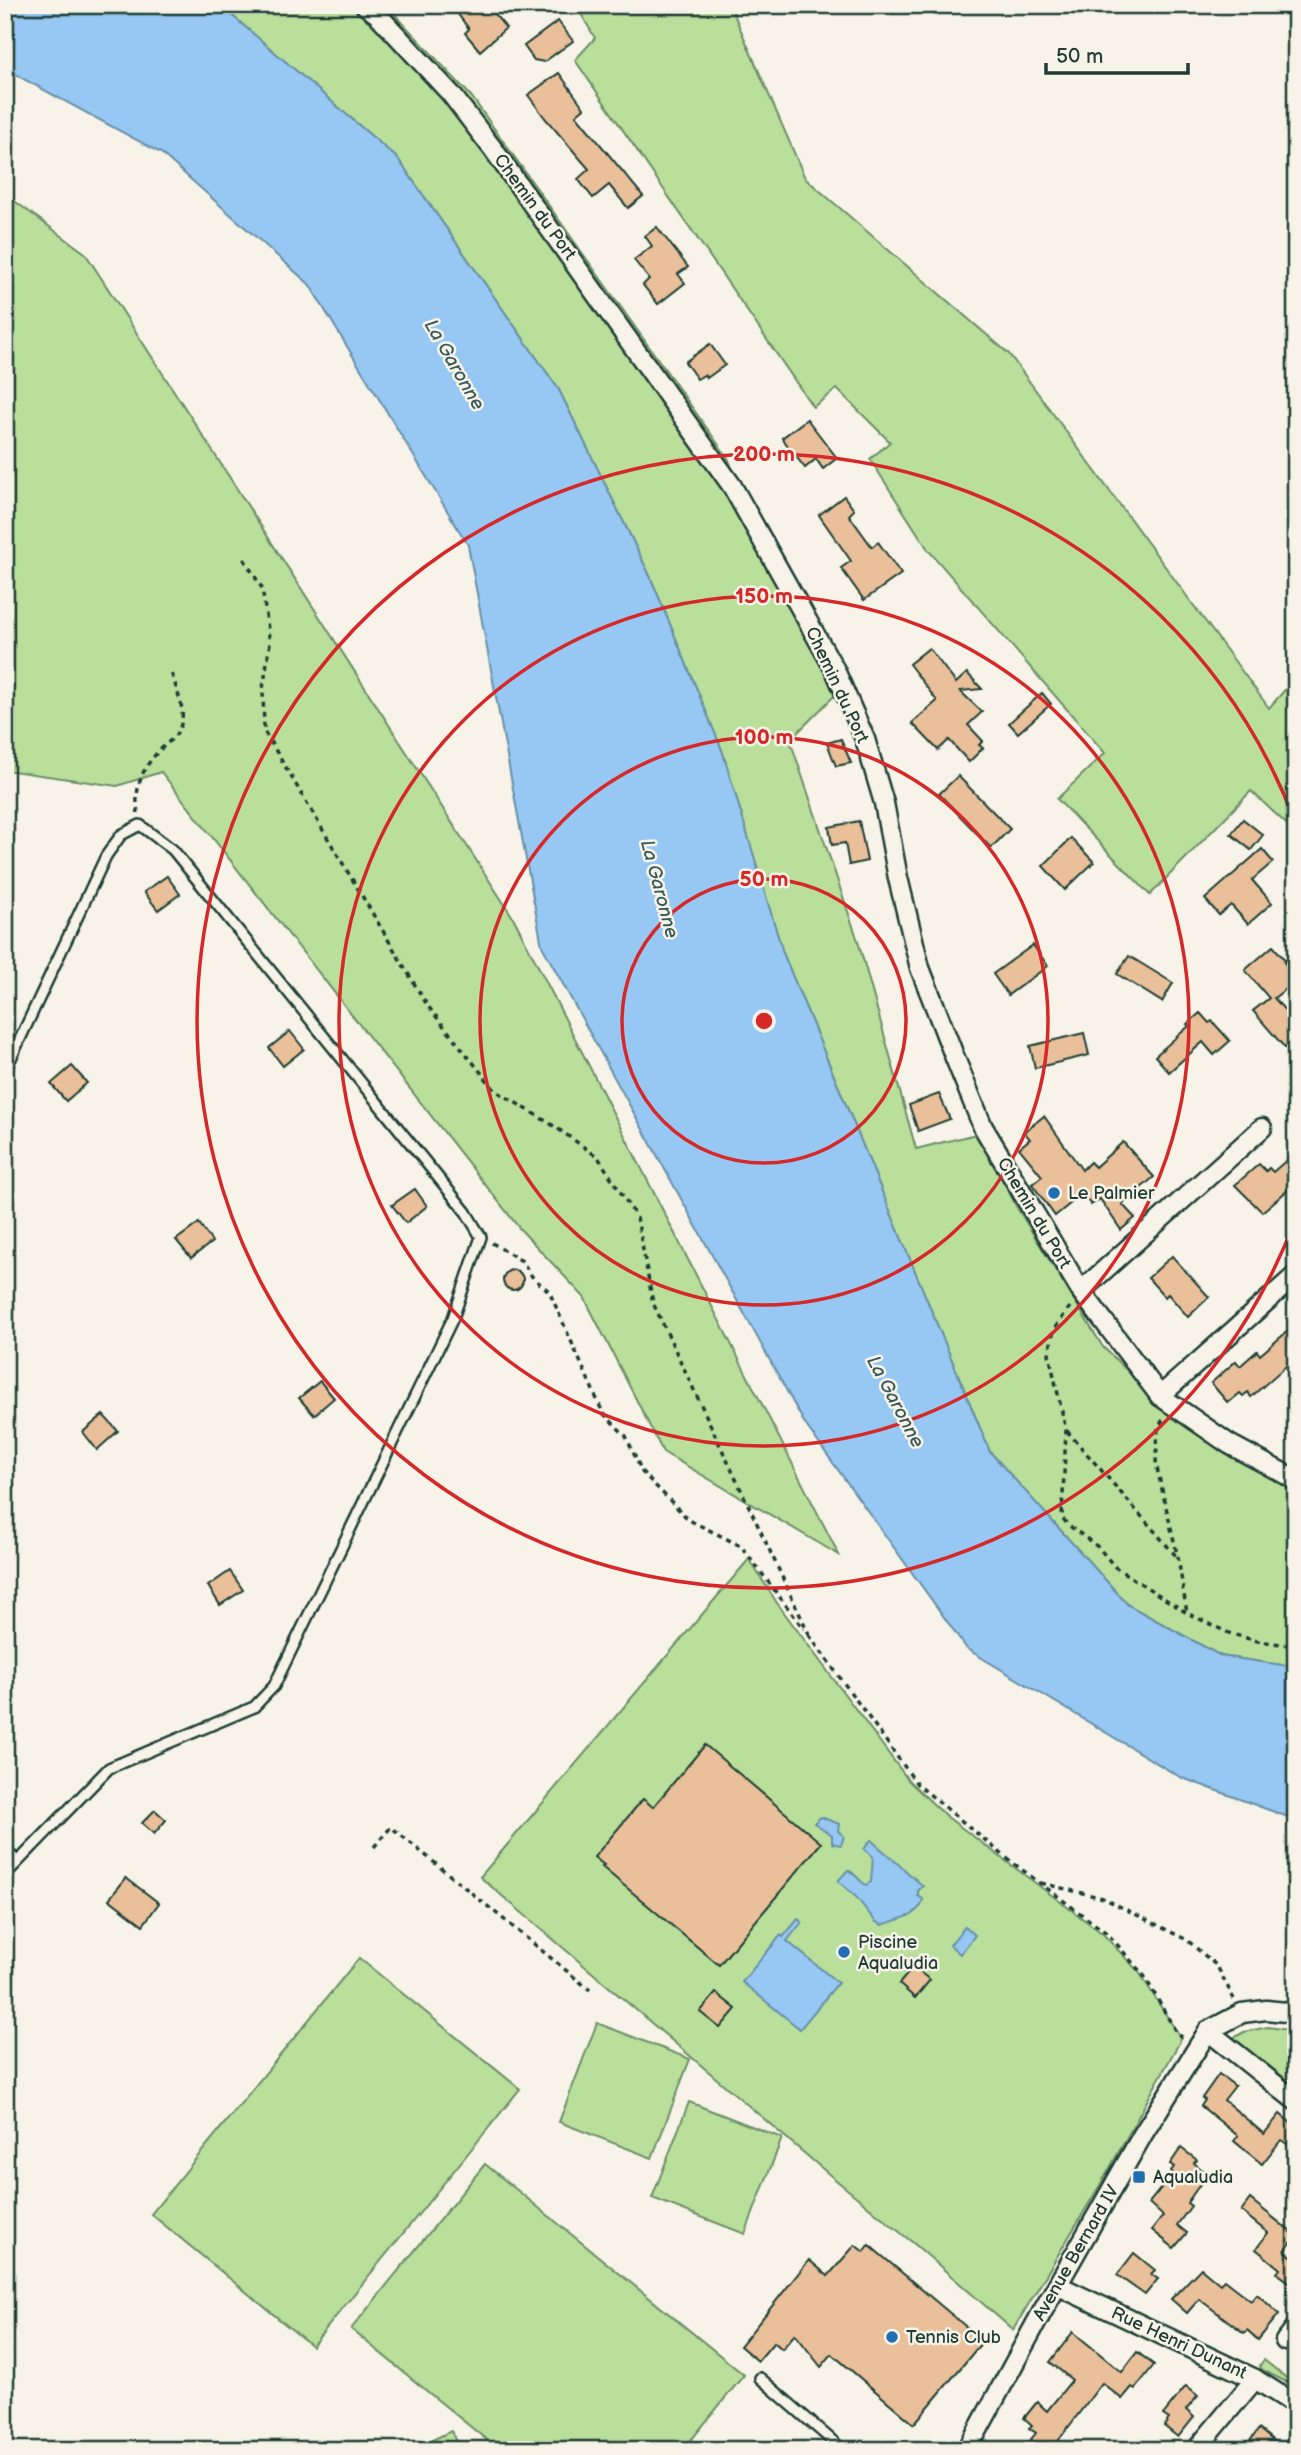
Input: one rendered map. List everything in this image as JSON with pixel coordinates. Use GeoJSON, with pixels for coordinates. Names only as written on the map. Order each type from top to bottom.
{"type":"FeatureCollection","features":[{"type":"Feature","properties":{"kind":"street","name":"Chemin du Port"},"geometry":{"type":"LineString","coordinates":[[365,5],[451,94],[732,486],[835,670],[865,739],[884,803],[898,878],[920,968],[983,1127],[1082,1291],[1167,1401],[1229,1444],[1296,1480]]}},
{"type":"Feature","properties":{"kind":"street"},"geometry":{"type":"LineString","coordinates":[[1082,1291],[1262,1128]]}},
{"type":"Feature","properties":{"kind":"street"},"geometry":{"type":"LineString","coordinates":[[1167,1401],[1296,1275]]}},
{"type":"Feature","properties":{"kind":"street","name":"Avenue Bernard IV"},"geometry":{"type":"LineString","coordinates":[[967,2450],[1143,2134],[1208,2031],[1242,2013],[1266,2010],[1296,2013]]}},
{"type":"Feature","properties":{"kind":"street"},"geometry":{"type":"LineString","coordinates":[[1208,2031],[1296,2101]]}},
{"type":"Feature","properties":{"kind":"street","name":"Rue Henri Dunant"},"geometry":{"type":"LineString","coordinates":[[1059,2286],[1255,2379],[1296,2405]]}},
{"type":"Feature","properties":{"kind":"street"},"geometry":{"type":"LineString","coordinates":[[1196,2450],[1255,2379]]}},
{"type":"Feature","properties":{"kind":"lane"},"geometry":{"type":"LineString","coordinates":[[5,1070],[106,856],[121,835],[140,825],[173,850],[466,1212],[481,1237],[453,1318],[274,1686],[254,1707],[109,1768],[5,1875]]}},
{"type":"Feature","properties":{"kind":"lane"},"geometry":{"type":"LineString","coordinates":[[5,1850],[17,1861]]}},
{"type":"Feature","properties":{"kind":"lane"},"geometry":{"type":"LineString","coordinates":[[760,2378],[843,2450]]}},
{"type":"Feature","properties":{"kind":"path"},"geometry":{"type":"LineString","coordinates":[[244,559],[262,588],[270,643],[263,689],[264,731],[427,1005],[495,1090],[598,1157],[637,1218],[653,1303],[810,1636]]}},
{"type":"Feature","properties":{"kind":"path"},"geometry":{"type":"LineString","coordinates":[[140,825],[135,799],[142,772],[158,752],[176,737],[183,717],[172,672]]}},
{"type":"Feature","properties":{"kind":"path"},"geometry":{"type":"LineString","coordinates":[[481,1237],[522,1261],[533,1278],[549,1291],[603,1413],[626,1436],[642,1472],[689,1520],[741,1546],[917,1784],[1038,1882],[1108,1934],[1145,1977],[1176,2032],[1197,2048]]}},
{"type":"Feature","properties":{"kind":"path"},"geometry":{"type":"LineString","coordinates":[[1082,1291],[1054,1329],[1049,1354],[1066,1430],[1062,1517],[1067,1524],[1098,1547],[1115,1567],[1187,1613],[1231,1633],[1258,1641],[1296,1646]]}},
{"type":"Feature","properties":{"kind":"path"},"geometry":{"type":"LineString","coordinates":[[1167,1401],[1158,1427],[1156,1464],[1178,1558],[1187,1613]]}},
{"type":"Feature","properties":{"kind":"path"},"geometry":{"type":"LineString","coordinates":[[1066,1430],[1178,1558]]}},
{"type":"Feature","properties":{"kind":"path"},"geometry":{"type":"LineString","coordinates":[[374,1847],[391,1827],[590,1990]]}},
{"type":"Feature","properties":{"kind":"path"},"geometry":{"type":"LineString","coordinates":[[1038,1882],[1103,1898],[1187,1940],[1217,1966],[1242,2013]]}},
{"type":"Feature","properties":{"kind":"green space"},"geometry":{"type":"Polygon","coordinates":[[[220,5],[386,5],[471,96],[728,458],[779,584],[837,693],[790,740],[858,941],[916,1149],[980,1133],[1016,1206],[1103,1347],[1179,1421],[1296,1488],[1296,1667],[1221,1656],[1128,1605],[990,1452],[783,953],[722,750],[650,576],[559,390],[398,159],[220,5]]]}},
{"type":"Feature","properties":{"kind":"green space"},"geometry":{"type":"Polygon","coordinates":[[[576,5],[730,5],[805,178],[1009,354],[1269,708],[1296,677],[1296,833],[1251,791],[1150,895],[1057,799],[1105,753],[929,551],[870,459],[890,442],[837,389],[813,407],[575,60],[595,38],[576,5]]]}},
{"type":"Feature","properties":{"kind":"green space"},"geometry":{"type":"Polygon","coordinates":[[[5,194],[85,253],[514,919],[839,1555],[663,1452],[584,1297],[520,1229],[161,772],[117,786],[5,770],[5,194]]]}},
{"type":"Feature","properties":{"kind":"green space","name":"Piscine Aqualudia"},"geometry":{"type":"Polygon","coordinates":[[[749,1559],[777,1603],[909,1781],[946,1816],[1102,1933],[1139,1972],[1180,2037],[1106,2175],[1013,2330],[480,1877],[749,1559]]]}},
{"type":"Feature","properties":{"kind":"green space"},"geometry":{"type":"Polygon","coordinates":[[[359,1958],[520,2089],[312,2346],[151,2214],[359,1958]]]}},
{"type":"Feature","properties":{"kind":"green space"},"geometry":{"type":"Polygon","coordinates":[[[597,2023],[690,2059],[652,2158],[559,2122],[597,2023]]]}},
{"type":"Feature","properties":{"kind":"green space"},"geometry":{"type":"Polygon","coordinates":[[[1268,2027],[1296,2031],[1296,2087],[1233,2038],[1244,2032],[1268,2027]]]}},
{"type":"Feature","properties":{"kind":"green space"},"geometry":{"type":"Polygon","coordinates":[[[689,2102],[782,2138],[745,2234],[652,2198],[689,2102]]]}},
{"type":"Feature","properties":{"kind":"green space"},"geometry":{"type":"Polygon","coordinates":[[[485,2164],[744,2375],[683,2450],[499,2450],[351,2329],[485,2164]]]}},
{"type":"Feature","properties":{"kind":"green space"},"geometry":{"type":"Polygon","coordinates":[[[1264,2360],[1289,2380],[1296,2371],[1296,2387],[1261,2369],[1260,2365],[1264,2360]]]}},
{"type":"Feature","properties":{"kind":"green space"},"geometry":{"type":"Polygon","coordinates":[[[451,2431],[460,2450],[411,2450],[451,2431]]]}},
{"type":"Feature","properties":{"kind":"water","name":"La Garonne"},"geometry":{"type":"Polygon","coordinates":[[[5,5],[220,5],[398,159],[559,390],[650,576],[722,750],[783,953],[990,1452],[1128,1605],[1221,1656],[1296,1667],[1296,1820],[1180,1777],[967,1649],[805,1424],[542,946],[468,545],[309,284],[161,153],[5,69],[5,5]]]}},
{"type":"Feature","properties":{"kind":"water"},"geometry":{"type":"Polygon","coordinates":[[[821,1817],[839,1824],[838,1831],[844,1836],[841,1845],[832,1843],[832,1835],[814,1823],[821,1817]]]}},
{"type":"Feature","properties":{"kind":"water"},"geometry":{"type":"Polygon","coordinates":[[[871,1840],[923,1886],[918,1891],[918,1896],[923,1899],[921,1906],[912,1915],[882,1925],[876,1922],[856,1897],[838,1881],[848,1870],[866,1885],[871,1882],[873,1857],[864,1849],[871,1840]]]}},
{"type":"Feature","properties":{"kind":"water"},"geometry":{"type":"Polygon","coordinates":[[[798,1919],[802,1922],[787,1941],[838,1983],[800,2029],[742,1982],[798,1919]]]}},
{"type":"Feature","properties":{"kind":"water"},"geometry":{"type":"Polygon","coordinates":[[[965,1926],[975,1935],[960,1954],[950,1945],[965,1926]]]}},
{"type":"Feature","properties":{"kind":"building"},"geometry":{"type":"Polygon","coordinates":[[[451,5],[487,5],[506,28],[480,51],[465,33],[469,29],[451,5]]]}},
{"type":"Feature","properties":{"kind":"building"},"geometry":{"type":"Polygon","coordinates":[[[558,21],[573,41],[544,62],[534,60],[524,46],[558,21]]]}},
{"type":"Feature","properties":{"kind":"building"},"geometry":{"type":"Polygon","coordinates":[[[559,73],[584,108],[576,115],[643,196],[628,208],[609,185],[593,198],[578,179],[589,169],[528,95],[559,73]]]}},
{"type":"Feature","properties":{"kind":"building"},"geometry":{"type":"Polygon","coordinates":[[[657,227],[688,267],[678,274],[685,283],[658,304],[643,285],[649,279],[634,260],[652,246],[645,236],[657,227]]]}},
{"type":"Feature","properties":{"kind":"building"},"geometry":{"type":"Polygon","coordinates":[[[710,344],[725,365],[707,378],[704,375],[697,379],[685,362],[710,344]]]}},
{"type":"Feature","properties":{"kind":"building"},"geometry":{"type":"Polygon","coordinates":[[[807,419],[837,458],[823,469],[816,459],[805,468],[782,438],[807,419]]]}},
{"type":"Feature","properties":{"kind":"building"},"geometry":{"type":"Polygon","coordinates":[[[844,496],[854,510],[849,515],[872,547],[878,542],[901,574],[864,600],[841,568],[851,561],[819,515],[844,496]]]}},
{"type":"Feature","properties":{"kind":"building"},"geometry":{"type":"Polygon","coordinates":[[[929,648],[956,683],[967,673],[982,689],[960,691],[982,712],[968,725],[983,741],[979,745],[983,748],[969,762],[949,740],[938,750],[912,723],[937,701],[909,664],[929,648]]]}},
{"type":"Feature","properties":{"kind":"building"},"geometry":{"type":"Polygon","coordinates":[[[1042,693],[1051,704],[1018,733],[1009,723],[1042,693]]]}},
{"type":"Feature","properties":{"kind":"building"},"geometry":{"type":"Polygon","coordinates":[[[841,739],[851,763],[836,766],[827,743],[841,739]]]}},
{"type":"Feature","properties":{"kind":"building"},"geometry":{"type":"Polygon","coordinates":[[[958,776],[1010,829],[991,848],[939,794],[958,776]]]}},
{"type":"Feature","properties":{"kind":"building"},"geometry":{"type":"Polygon","coordinates":[[[1243,819],[1263,835],[1251,850],[1231,834],[1243,819]]]}},
{"type":"Feature","properties":{"kind":"building"},"geometry":{"type":"Polygon","coordinates":[[[859,821],[867,861],[849,865],[845,843],[832,845],[829,827],[859,821]]]}},
{"type":"Feature","properties":{"kind":"building"},"geometry":{"type":"Polygon","coordinates":[[[1071,838],[1094,862],[1065,890],[1043,866],[1071,838]]]}},
{"type":"Feature","properties":{"kind":"building"},"geometry":{"type":"Polygon","coordinates":[[[1262,849],[1273,862],[1252,880],[1272,903],[1248,924],[1231,905],[1219,915],[1205,899],[1262,849]]]}},
{"type":"Feature","properties":{"kind":"building"},"geometry":{"type":"Polygon","coordinates":[[[167,876],[180,894],[158,910],[144,892],[167,876]]]}},
{"type":"Feature","properties":{"kind":"building"},"geometry":{"type":"Polygon","coordinates":[[[1033,945],[1048,966],[1008,995],[993,974],[1033,945]]]}},
{"type":"Feature","properties":{"kind":"building"},"geometry":{"type":"Polygon","coordinates":[[[1273,946],[1295,976],[1288,981],[1291,985],[1274,998],[1296,1023],[1296,1038],[1285,1048],[1253,1011],[1269,998],[1245,970],[1273,946]]]}},
{"type":"Feature","properties":{"kind":"building"},"geometry":{"type":"Polygon","coordinates":[[[1129,956],[1173,983],[1162,1002],[1117,974],[1129,956]]]}},
{"type":"Feature","properties":{"kind":"building"},"geometry":{"type":"Polygon","coordinates":[[[1200,1013],[1209,1023],[1212,1021],[1230,1041],[1214,1055],[1203,1042],[1169,1072],[1155,1056],[1200,1013]]]}},
{"type":"Feature","properties":{"kind":"building"},"geometry":{"type":"Polygon","coordinates":[[[290,1031],[304,1049],[283,1066],[269,1048],[290,1031]]]}},
{"type":"Feature","properties":{"kind":"building"},"geometry":{"type":"Polygon","coordinates":[[[1084,1033],[1089,1055],[1035,1068],[1030,1046],[1084,1033]]]}},
{"type":"Feature","properties":{"kind":"building"},"geometry":{"type":"Polygon","coordinates":[[[72,1066],[87,1083],[66,1101],[51,1084],[72,1066]]]}},
{"type":"Feature","properties":{"kind":"building"},"geometry":{"type":"Polygon","coordinates":[[[939,1094],[950,1119],[918,1131],[909,1105],[939,1094]]]}},
{"type":"Feature","properties":{"kind":"building"},"geometry":{"type":"Polygon","coordinates":[[[1044,1116],[1082,1170],[1090,1162],[1095,1167],[1123,1142],[1154,1177],[1122,1204],[1135,1218],[1121,1230],[1100,1199],[1091,1205],[1082,1194],[1055,1216],[1032,1184],[1042,1176],[1019,1148],[1030,1139],[1024,1132],[1044,1116]]]}},
{"type":"Feature","properties":{"kind":"building"},"geometry":{"type":"Polygon","coordinates":[[[1296,1152],[1296,1183],[1262,1212],[1235,1185],[1259,1164],[1266,1171],[1269,1168],[1273,1172],[1296,1152]]]}},
{"type":"Feature","properties":{"kind":"building"},"geometry":{"type":"Polygon","coordinates":[[[415,1189],[427,1206],[406,1223],[392,1205],[415,1189]]]}},
{"type":"Feature","properties":{"kind":"building"},"geometry":{"type":"Polygon","coordinates":[[[199,1223],[212,1242],[191,1258],[176,1240],[199,1223]]]}},
{"type":"Feature","properties":{"kind":"building"},"geometry":{"type":"Polygon","coordinates":[[[1172,1256],[1209,1297],[1188,1317],[1168,1294],[1165,1297],[1148,1278],[1172,1256]]]}},
{"type":"Feature","properties":{"kind":"building"},"geometry":{"type":"Polygon","coordinates":[[[513,1270],[520,1273],[523,1280],[520,1287],[513,1290],[506,1287],[503,1280],[506,1273],[513,1270]]]}},
{"type":"Feature","properties":{"kind":"building"},"geometry":{"type":"Polygon","coordinates":[[[1296,1324],[1296,1374],[1287,1365],[1251,1397],[1248,1392],[1243,1396],[1240,1393],[1228,1403],[1211,1383],[1236,1361],[1240,1366],[1257,1351],[1260,1355],[1296,1324]]]}},
{"type":"Feature","properties":{"kind":"building"},"geometry":{"type":"Polygon","coordinates":[[[320,1381],[334,1398],[314,1415],[299,1398],[320,1381]]]}},
{"type":"Feature","properties":{"kind":"building"},"geometry":{"type":"Polygon","coordinates":[[[103,1415],[118,1431],[97,1450],[83,1432],[103,1415]]]}},
{"type":"Feature","properties":{"kind":"building"},"geometry":{"type":"Polygon","coordinates":[[[230,1571],[243,1590],[220,1605],[208,1586],[230,1571]]]}},
{"type":"Feature","properties":{"kind":"building"},"geometry":{"type":"Polygon","coordinates":[[[705,1745],[821,1843],[719,1965],[602,1867],[604,1865],[594,1857],[643,1799],[653,1807],[705,1745]]]}},
{"type":"Feature","properties":{"kind":"building"},"geometry":{"type":"Polygon","coordinates":[[[155,1810],[166,1820],[154,1834],[142,1823],[155,1810]]]}},
{"type":"Feature","properties":{"kind":"building"},"geometry":{"type":"Polygon","coordinates":[[[126,1878],[159,1903],[143,1925],[109,1899],[126,1878]]]}},
{"type":"Feature","properties":{"kind":"building"},"geometry":{"type":"Polygon","coordinates":[[[913,1967],[930,1980],[915,1998],[899,1984],[913,1967]]]}},
{"type":"Feature","properties":{"kind":"building"},"geometry":{"type":"Polygon","coordinates":[[[716,1993],[736,2009],[720,2028],[700,2012],[716,1993]]]}},
{"type":"Feature","properties":{"kind":"building"},"geometry":{"type":"Polygon","coordinates":[[[1219,2074],[1235,2086],[1224,2100],[1264,2134],[1280,2114],[1296,2127],[1296,2150],[1281,2140],[1262,2164],[1234,2141],[1238,2136],[1201,2106],[1205,2100],[1202,2098],[1219,2074]]]}},
{"type":"Feature","properties":{"kind":"building"},"geometry":{"type":"Polygon","coordinates":[[[1181,2148],[1197,2160],[1194,2163],[1207,2174],[1187,2203],[1191,2206],[1177,2225],[1187,2233],[1174,2248],[1152,2230],[1163,2216],[1149,2203],[1173,2173],[1171,2171],[1174,2167],[1170,2164],[1181,2148]]]}},
{"type":"Feature","properties":{"kind":"building"},"geometry":{"type":"Polygon","coordinates":[[[1250,2199],[1296,2236],[1285,2251],[1291,2256],[1296,2250],[1296,2287],[1277,2273],[1280,2269],[1256,2249],[1268,2233],[1241,2211],[1250,2199]]]}},
{"type":"Feature","properties":{"kind":"building","name":"Tennis Club"},"geometry":{"type":"Polygon","coordinates":[[[855,2245],[864,2252],[869,2245],[983,2341],[914,2424],[832,2354],[821,2367],[795,2334],[782,2349],[774,2342],[758,2361],[740,2346],[809,2260],[828,2276],[855,2245]]]}},
{"type":"Feature","properties":{"kind":"building"},"geometry":{"type":"Polygon","coordinates":[[[1134,2253],[1155,2270],[1151,2274],[1158,2279],[1145,2295],[1117,2275],[1134,2253]]]}},
{"type":"Feature","properties":{"kind":"building"},"geometry":{"type":"Polygon","coordinates":[[[1201,2268],[1220,2284],[1224,2280],[1251,2301],[1257,2294],[1279,2314],[1258,2340],[1247,2330],[1244,2333],[1199,2299],[1187,2313],[1171,2299],[1201,2268]]]}},
{"type":"Feature","properties":{"kind":"building"},"geometry":{"type":"Polygon","coordinates":[[[1073,2332],[1122,2372],[1137,2352],[1154,2365],[1135,2389],[1132,2387],[1122,2399],[1102,2383],[1051,2450],[1036,2450],[1028,2443],[1036,2433],[1029,2428],[1032,2425],[1024,2418],[1037,2402],[1047,2411],[1072,2380],[1050,2362],[1073,2332]]]}},
{"type":"Feature","properties":{"kind":"building"},"geometry":{"type":"Polygon","coordinates":[[[1186,2386],[1198,2396],[1186,2410],[1194,2417],[1178,2437],[1164,2426],[1169,2419],[1163,2415],[1186,2386]]]}},
{"type":"Feature","properties":{"kind":"building"},"geometry":{"type":"Polygon","coordinates":[[[1259,2429],[1285,2450],[1243,2450],[1259,2429]]]}},
{"type":"Feature","properties":{"kind":"place","name":"Le Palmier"},"geometry":{"type":"Point","coordinates":[1054,1193]}},
{"type":"Feature","properties":{"kind":"place","name":"Piscine Aqualudia"},"geometry":{"type":"Point","coordinates":[844,1952]}},
{"type":"Feature","properties":{"kind":"place","name":"Aqualudia"},"geometry":{"type":"Point","coordinates":[1139,2177]}},
{"type":"Feature","properties":{"kind":"place","name":"Tennis Club"},"geometry":{"type":"Point","coordinates":[892,2337]}}]}
